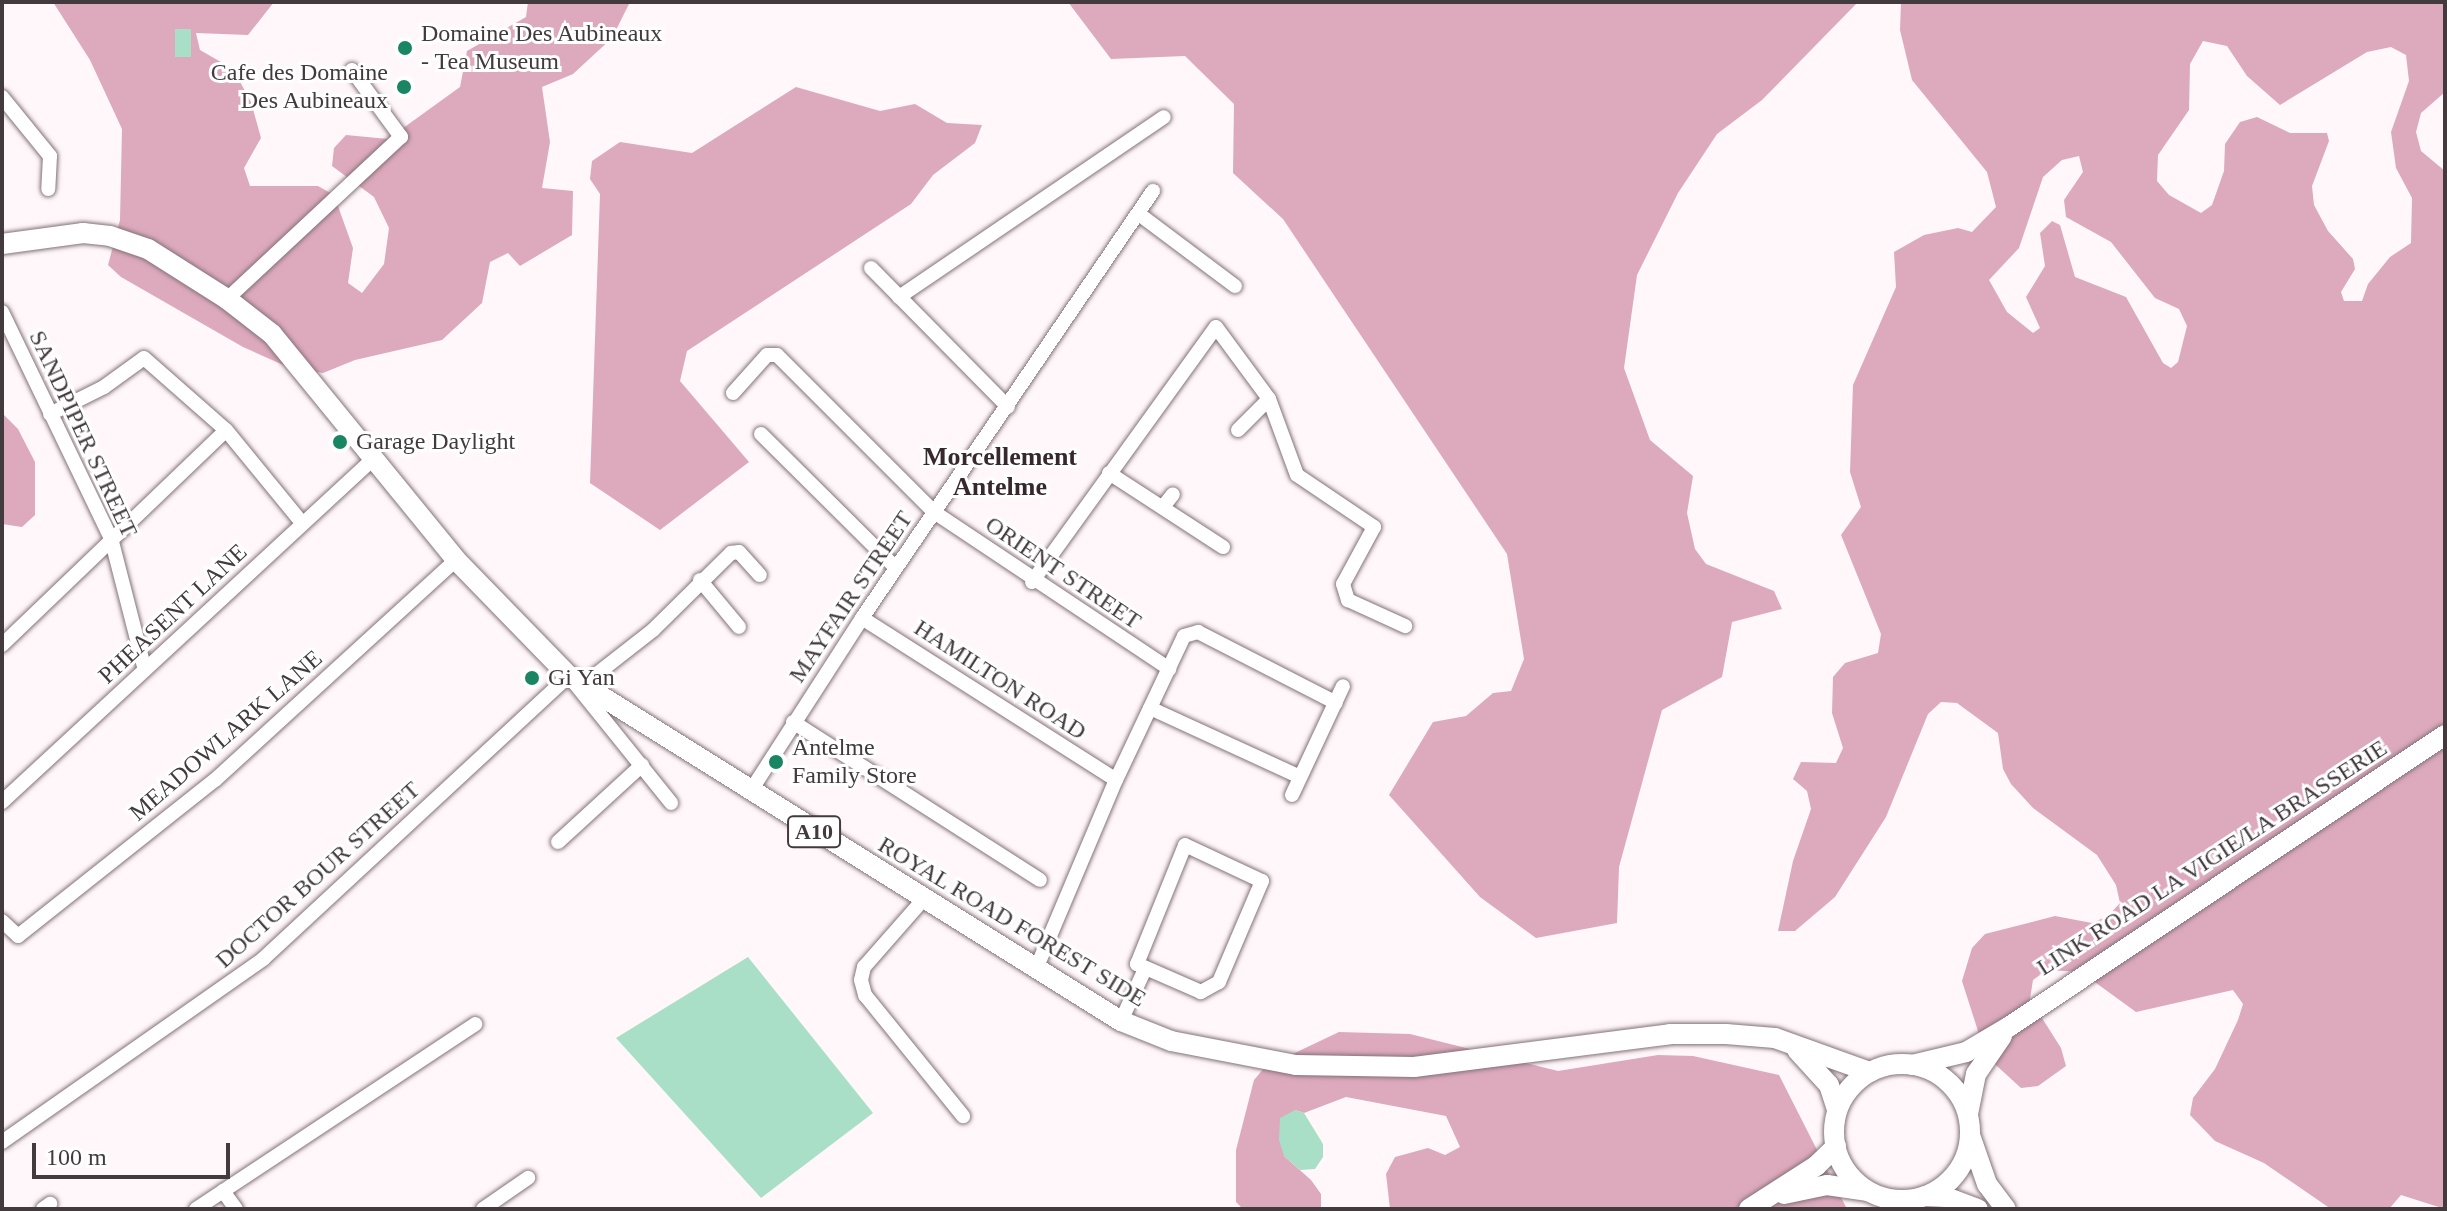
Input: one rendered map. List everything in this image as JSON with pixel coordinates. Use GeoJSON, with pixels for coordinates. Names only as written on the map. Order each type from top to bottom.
{"type":"FeatureCollection","features":[{"type":"Feature","properties":{"kind":"main road","name":"ROYAL ROAD FOREST SIDE"},"geometry":{"type":"LineString","coordinates":[[2,244],[83,233],[110,236],[148,249],[227,299],[272,334],[456,560],[576,680],[922,901],[1121,1021],[1171,1041],[1234,1054],[1357,1069],[1414,1067],[1670,1034],[1775,1038],[1870,1072]]}},
{"type":"Feature","properties":{"kind":"main road","name":"LINK ROAD LA VIGIE/LA BRASSERIE"},"geometry":{"type":"LineString","coordinates":[[1912,1065],[1966,1052],[2010,1026],[2445,735]]}},
{"type":"Feature","properties":{"kind":"main road"},"geometry":{"type":"LineString","coordinates":[[2006,1209],[1987,1184],[1970,1135],[1968,1114],[1976,1074],[2010,1026]]}},
{"type":"Feature","properties":{"kind":"main road"},"geometry":{"type":"LineString","coordinates":[[1794,1047],[1829,1085],[1837,1110],[1836,1147],[1848,1173],[1871,1192]]}},
{"type":"Feature","properties":{"kind":"main road"},"geometry":{"type":"LineString","coordinates":[[1837,1110],[1851,1089],[1870,1072],[1912,1065],[1941,1077],[1968,1114]]}},
{"type":"Feature","properties":{"kind":"main road"},"geometry":{"type":"LineString","coordinates":[[1923,1196],[1961,1166],[1970,1135]]}},
{"type":"Feature","properties":{"kind":"main road"},"geometry":{"type":"LineString","coordinates":[[1749,1209],[1836,1147]]}},
{"type":"Feature","properties":{"kind":"main road"},"geometry":{"type":"LineString","coordinates":[[1768,1198],[1827,1185],[1897,1199],[1946,1197],[1978,1209]]}},
{"type":"Feature","properties":{"kind":"street"},"geometry":{"type":"LineString","coordinates":[[227,299],[401,137],[352,70]]}},
{"type":"Feature","properties":{"kind":"street"},"geometry":{"type":"LineString","coordinates":[[2,97],[50,156],[48,189]]}},
{"type":"Feature","properties":{"kind":"street"},"geometry":{"type":"LineString","coordinates":[[899,297],[1164,117]]}},
{"type":"Feature","properties":{"kind":"street","name":"MAYFAIR STREET"},"geometry":{"type":"LineString","coordinates":[[750,792],[862,618],[1153,191]]}},
{"type":"Feature","properties":{"kind":"street"},"geometry":{"type":"LineString","coordinates":[[1139,214],[1235,286]]}},
{"type":"Feature","properties":{"kind":"street"},"geometry":{"type":"LineString","coordinates":[[871,268],[1008,407]]}},
{"type":"Feature","properties":{"kind":"street","name":"SANDPIPER STREET"},"geometry":{"type":"LineString","coordinates":[[2,312],[111,538],[145,670]]}},
{"type":"Feature","properties":{"kind":"street"},"geometry":{"type":"LineString","coordinates":[[1032,582],[1216,327],[1269,399],[1297,475],[1369,519],[1372,534],[1343,584],[1348,600],[1405,626]]}},
{"type":"Feature","properties":{"kind":"street","name":"ORIENT STREET"},"geometry":{"type":"LineString","coordinates":[[733,393],[767,355],[777,355],[934,512],[1032,582],[1169,669]]}},
{"type":"Feature","properties":{"kind":"street"},"geometry":{"type":"LineString","coordinates":[[50,414],[104,387],[144,358],[226,430],[302,523]]}},
{"type":"Feature","properties":{"kind":"street"},"geometry":{"type":"LineString","coordinates":[[1238,430],[1269,399]]}},
{"type":"Feature","properties":{"kind":"street"},"geometry":{"type":"LineString","coordinates":[[2,645],[226,430]]}},
{"type":"Feature","properties":{"kind":"street"},"geometry":{"type":"LineString","coordinates":[[761,434],[896,568]]}},
{"type":"Feature","properties":{"kind":"street","name":"PHEASENT LANE"},"geometry":{"type":"LineString","coordinates":[[2,802],[374,458]]}},
{"type":"Feature","properties":{"kind":"street"},"geometry":{"type":"LineString","coordinates":[[1109,473],[1223,547]]}},
{"type":"Feature","properties":{"kind":"street"},"geometry":{"type":"LineString","coordinates":[[1163,507],[1173,494]]}},
{"type":"Feature","properties":{"kind":"street","name":"DOCTOR BOUR STREET"},"geometry":{"type":"LineString","coordinates":[[2,1142],[263,959],[576,680],[653,630],[700,580],[734,551],[760,575]]}},
{"type":"Feature","properties":{"kind":"street","name":"MEADOWLARK LANE"},"geometry":{"type":"LineString","coordinates":[[2,921],[18,936],[215,780],[456,560]]}},
{"type":"Feature","properties":{"kind":"street"},"geometry":{"type":"LineString","coordinates":[[700,580],[739,627]]}},
{"type":"Feature","properties":{"kind":"street","name":"HAMILTON ROAD"},"geometry":{"type":"LineString","coordinates":[[862,618],[1116,780]]}},
{"type":"Feature","properties":{"kind":"street"},"geometry":{"type":"LineString","coordinates":[[1036,969],[1116,780],[1184,636],[1198,632],[1336,703]]}},
{"type":"Feature","properties":{"kind":"street"},"geometry":{"type":"LineString","coordinates":[[576,680],[671,803]]}},
{"type":"Feature","properties":{"kind":"street"},"geometry":{"type":"LineString","coordinates":[[1292,795],[1343,686]]}},
{"type":"Feature","properties":{"kind":"street"},"geometry":{"type":"LineString","coordinates":[[1150,708],[1300,777]]}},
{"type":"Feature","properties":{"kind":"street"},"geometry":{"type":"LineString","coordinates":[[793,722],[1040,880]]}},
{"type":"Feature","properties":{"kind":"street"},"geometry":{"type":"LineString","coordinates":[[558,842],[642,765]]}},
{"type":"Feature","properties":{"kind":"street"},"geometry":{"type":"LineString","coordinates":[[1185,845],[1259,877],[1263,887],[1212,989],[1191,990],[1145,969],[1137,961],[1185,845]]}},
{"type":"Feature","properties":{"kind":"street"},"geometry":{"type":"LineString","coordinates":[[922,901],[864,967],[861,980],[865,995],[963,1116]]}},
{"type":"Feature","properties":{"kind":"street"},"geometry":{"type":"LineString","coordinates":[[1121,1021],[1145,969]]}},
{"type":"Feature","properties":{"kind":"street"},"geometry":{"type":"LineString","coordinates":[[196,1209],[475,1024]]}},
{"type":"Feature","properties":{"kind":"street"},"geometry":{"type":"LineString","coordinates":[[483,1209],[528,1178]]}},
{"type":"Feature","properties":{"kind":"street"},"geometry":{"type":"LineString","coordinates":[[223,1191],[236,1209]]}},
{"type":"Feature","properties":{"kind":"shaded area"},"geometry":{"type":"Polygon","coordinates":[[[53,2],[274,2],[248,35],[196,33],[200,50],[233,69],[251,102],[261,138],[244,168],[250,186],[318,186],[334,195],[353,248],[348,283],[362,293],[384,264],[389,228],[374,197],[332,166],[334,148],[346,135],[388,139],[460,87],[467,51],[526,17],[528,2],[630,2],[612,38],[573,74],[542,87],[550,142],[542,188],[573,191],[572,235],[520,266],[508,253],[490,262],[482,303],[442,340],[355,360],[323,373],[290,368],[243,347],[121,277],[108,265],[120,220],[122,129],[90,60],[53,2]]]}},
{"type":"Feature","properties":{"kind":"shaded area"},"geometry":{"type":"Polygon","coordinates":[[[1068,2],[1858,2],[1762,100],[1717,134],[1678,193],[1637,275],[1624,368],[1650,440],[1693,476],[1687,513],[1695,549],[1706,564],[1774,591],[1782,609],[1732,622],[1722,677],[1662,710],[1619,867],[1617,923],[1536,938],[1480,897],[1389,795],[1433,722],[1466,716],[1493,693],[1511,691],[1524,659],[1507,554],[1283,219],[1233,173],[1234,104],[1185,56],[1111,59],[1068,2]]]}},
{"type":"Feature","properties":{"kind":"shaded area"},"geometry":{"type":"Polygon","coordinates":[[[1901,2],[2445,2],[2445,92],[2421,113],[2416,132],[2421,151],[2445,171],[2445,1209],[2401,1195],[2389,1209],[2331,1209],[2264,1163],[2215,1141],[2190,1115],[2193,1098],[2215,1069],[2238,1020],[2243,1004],[2233,990],[2136,1012],[2081,972],[2047,970],[2033,980],[2030,999],[2061,1048],[2066,1066],[2038,1086],[2021,1088],[1986,1056],[1962,981],[1972,948],[1985,934],[2055,916],[2092,923],[2108,916],[2120,903],[2116,885],[2097,855],[2033,808],[2011,784],[2003,769],[1998,733],[1957,703],[1941,702],[1928,714],[1886,817],[1835,897],[1795,931],[1778,931],[1793,861],[1811,809],[1807,791],[1793,779],[1801,762],[1836,763],[1843,748],[1832,713],[1833,677],[1845,663],[1878,653],[1881,634],[1841,535],[1861,507],[1850,472],[1853,385],[1896,287],[1894,252],[1924,235],[1958,228],[1972,232],[1996,207],[1987,172],[1912,80],[1900,30],[1901,2]],[[2203,41],[2190,64],[2189,110],[2158,155],[2157,181],[2169,195],[2201,213],[2212,205],[2224,171],[2225,144],[2240,122],[2257,117],[2290,133],[2327,133],[2329,141],[2312,186],[2314,205],[2328,231],[2353,259],[2355,269],[2341,292],[2344,301],[2362,301],[2368,284],[2390,257],[2411,243],[2412,198],[2396,168],[2391,132],[2409,81],[2406,55],[2391,47],[2367,52],[2280,105],[2247,76],[2227,46],[2203,41]],[[2079,156],[2062,160],[2043,177],[2019,248],[1989,280],[2007,312],[2033,333],[2040,328],[2026,297],[2045,266],[2040,233],[2052,221],[2060,225],[2075,277],[2126,297],[2163,363],[2171,368],[2178,362],[2187,326],[2179,309],[2155,298],[2111,242],[2066,217],[2064,200],[2083,172],[2079,156]]]}},
{"type":"Feature","properties":{"kind":"shaded area"},"geometry":{"type":"Polygon","coordinates":[[[175,29],[191,29],[191,57],[175,57],[175,29]]]}},
{"type":"Feature","properties":{"kind":"shaded area"},"geometry":{"type":"Polygon","coordinates":[[[796,87],[880,111],[915,104],[947,123],[982,125],[975,143],[933,175],[911,204],[687,351],[680,381],[749,462],[660,530],[590,483],[600,194],[590,179],[592,161],[620,142],[692,153],[796,87]]]}},
{"type":"Feature","properties":{"kind":"shaded area"},"geometry":{"type":"Polygon","coordinates":[[[2,413],[18,429],[35,462],[35,515],[22,527],[2,524],[2,413]]]}},
{"type":"Feature","properties":{"kind":"shaded area"},"geometry":{"type":"Polygon","coordinates":[[[748,957],[873,1113],[761,1198],[616,1038],[748,957]]]}},
{"type":"Feature","properties":{"kind":"shaded area"},"geometry":{"type":"Polygon","coordinates":[[[1339,1032],[1410,1034],[1558,1071],[1658,1055],[1693,1056],[1779,1075],[1847,1209],[1390,1209],[1386,1174],[1395,1157],[1428,1148],[1445,1155],[1460,1147],[1446,1116],[1346,1097],[1304,1113],[1295,1110],[1284,1156],[1311,1180],[1321,1194],[1321,1209],[1243,1209],[1236,1202],[1236,1150],[1254,1080],[1265,1067],[1339,1032]]]}},
{"type":"Feature","properties":{"kind":"shaded area"},"geometry":{"type":"Polygon","coordinates":[[[1295,1110],[1304,1113],[1323,1144],[1323,1157],[1315,1169],[1300,1170],[1284,1156],[1279,1140],[1280,1118],[1295,1110]]]}},
{"type":"Feature","properties":{"kind":"place","name":"Domaine Des Aubineaux - Tea Museum"},"geometry":{"type":"Point","coordinates":[405,48]}},
{"type":"Feature","properties":{"kind":"place","name":"Cafe des Domaine Des Aubineaux"},"geometry":{"type":"Point","coordinates":[404,87]}},
{"type":"Feature","properties":{"kind":"place","name":"Garage Daylight"},"geometry":{"type":"Point","coordinates":[340,442]}},
{"type":"Feature","properties":{"kind":"place","name":"Gi Yan"},"geometry":{"type":"Point","coordinates":[532,678]}},
{"type":"Feature","properties":{"kind":"place","name":"Antelme Family Store"},"geometry":{"type":"Point","coordinates":[776,762]}},
{"type":"Feature","properties":{"kind":"district","name":"Morcellement Antelme"},"geometry":{"type":"Point","coordinates":[1000,472]}}]}
